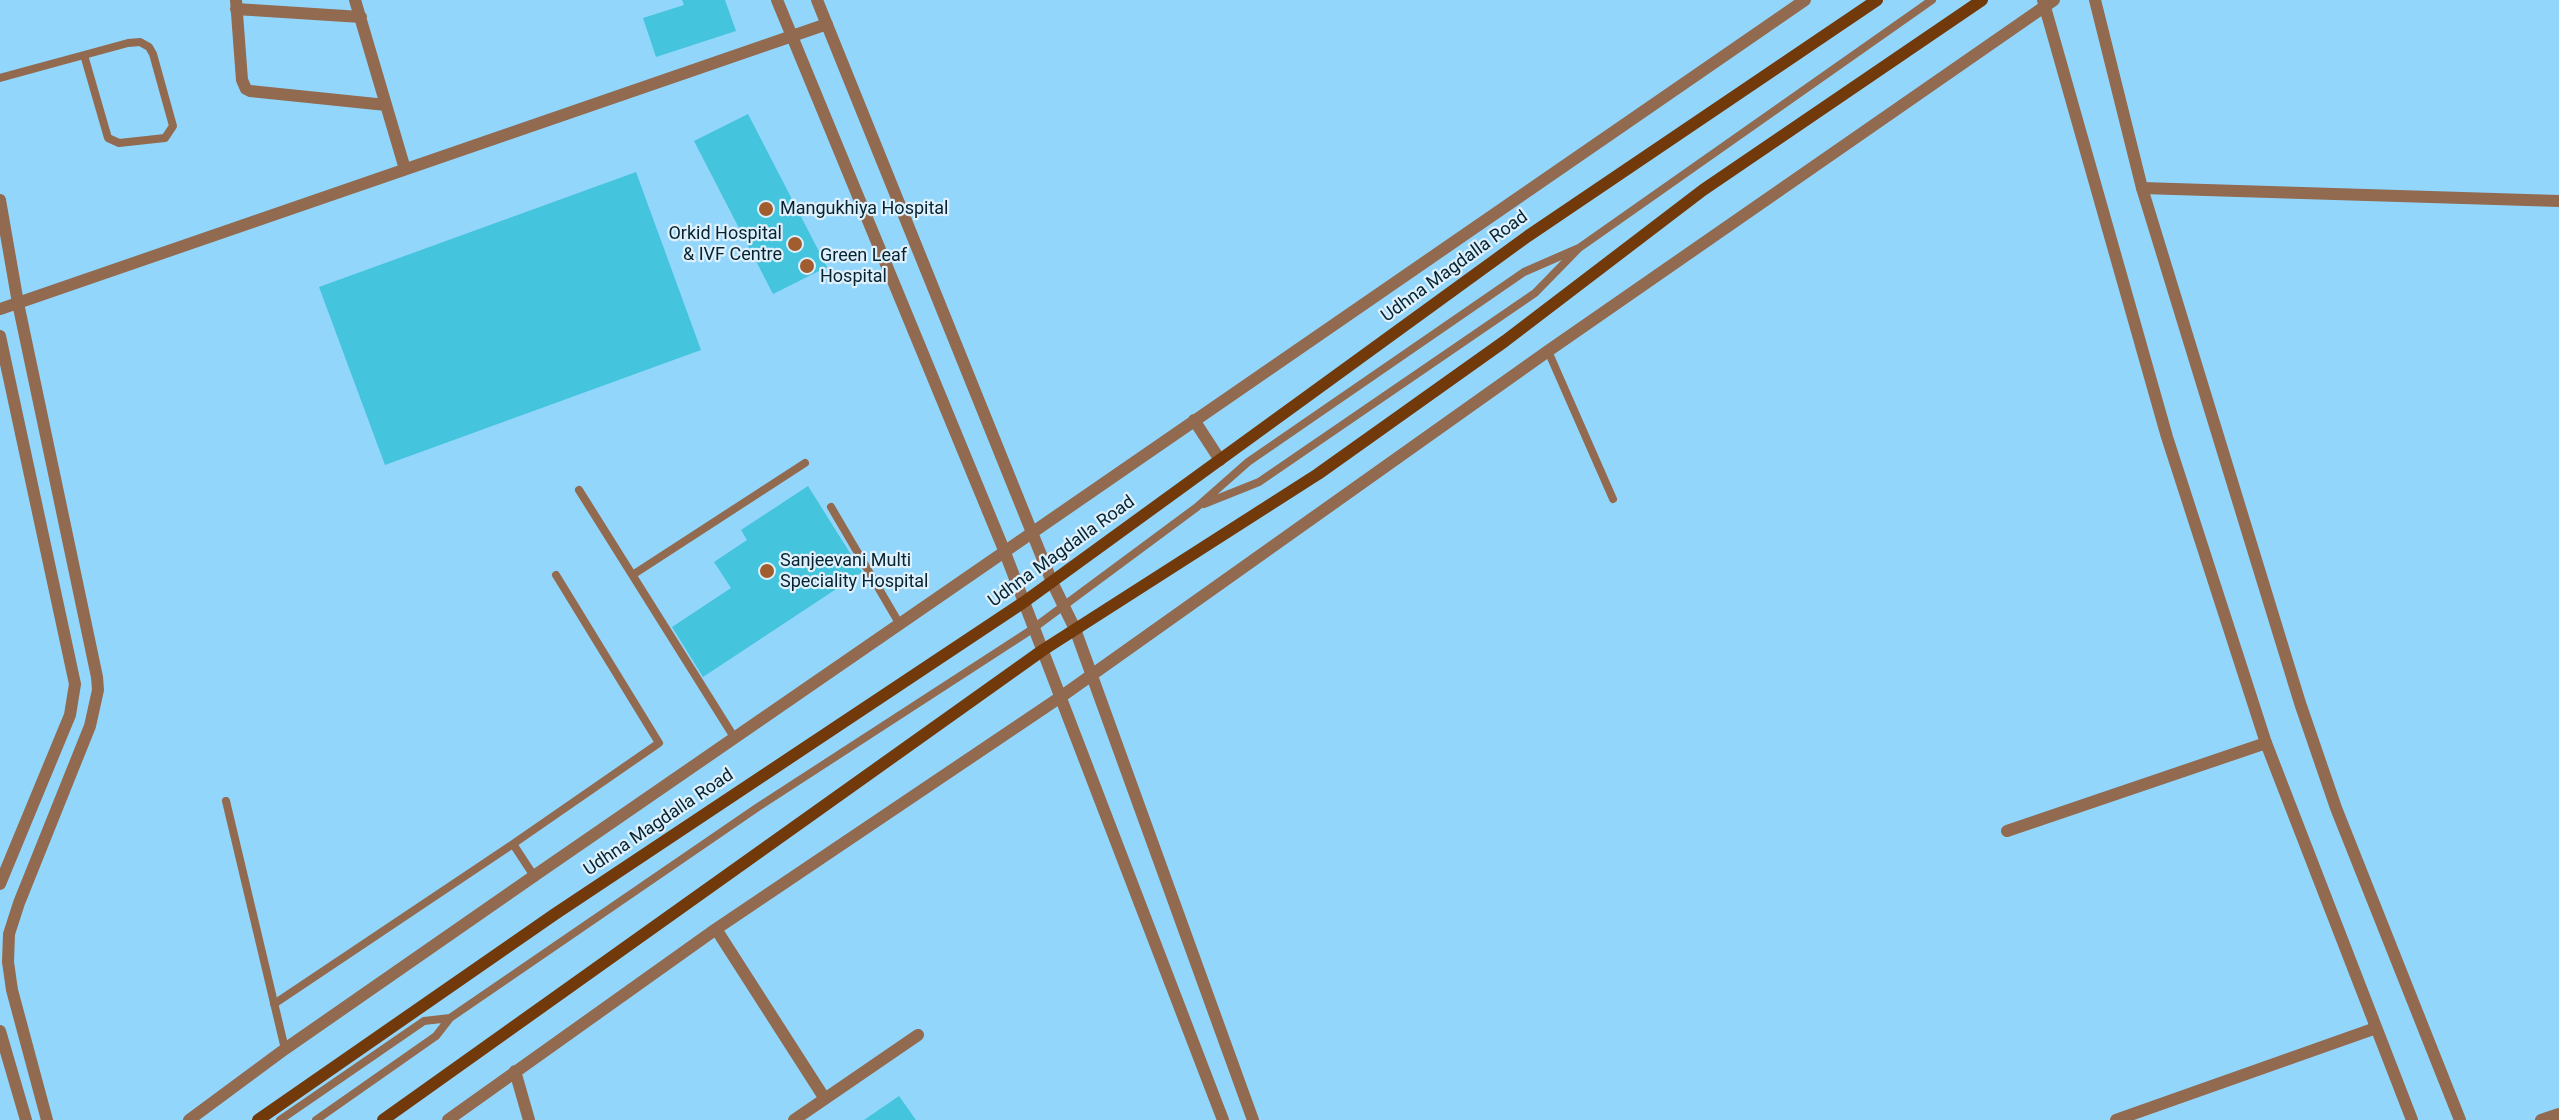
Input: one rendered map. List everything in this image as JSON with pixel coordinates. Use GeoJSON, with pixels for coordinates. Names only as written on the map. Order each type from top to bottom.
{"type":"FeatureCollection","features":[{"type":"Feature","properties":{"kind":"main road","name":"Udhna Magdalla Road"},"geometry":{"type":"LineString","coordinates":[[258,1120],[555,914],[1024,602],[1528,236],[1877,0]]}},
{"type":"Feature","properties":{"kind":"main road"},"geometry":{"type":"LineString","coordinates":[[383,1120],[1043,650],[1318,474],[1505,341],[1703,190],[1982,0]]}},
{"type":"Feature","properties":{"kind":"street"},"geometry":{"type":"LineString","coordinates":[[356,0],[405,168]]}},
{"type":"Feature","properties":{"kind":"street"},"geometry":{"type":"LineString","coordinates":[[777,0],[1004,550],[1062,696],[1222,1120]]}},
{"type":"Feature","properties":{"kind":"street"},"geometry":{"type":"LineString","coordinates":[[817,0],[1052,582],[1075,629],[1253,1120]]}},
{"type":"Feature","properties":{"kind":"street"},"geometry":{"type":"LineString","coordinates":[[189,1120],[285,1049],[734,736],[1805,0]]}},
{"type":"Feature","properties":{"kind":"street"},"geometry":{"type":"LineString","coordinates":[[2095,0],[2142,188],[2297,692],[2332,799],[2460,1120]]}},
{"type":"Feature","properties":{"kind":"street"},"geometry":{"type":"LineString","coordinates":[[448,1120],[716,929],[1062,696],[1548,351],[2047,2],[2167,437],[2266,742],[2412,1120]]}},
{"type":"Feature","properties":{"kind":"street"},"geometry":{"type":"LineString","coordinates":[[361,17],[236,5],[242,80],[250,91],[386,105]]}},
{"type":"Feature","properties":{"kind":"street"},"geometry":{"type":"LineString","coordinates":[[0,309],[827,24]]}},
{"type":"Feature","properties":{"kind":"street"},"geometry":{"type":"LineString","coordinates":[[2142,188],[2559,201]]}},
{"type":"Feature","properties":{"kind":"street"},"geometry":{"type":"LineString","coordinates":[[0,200],[18,303],[98,690],[90,726],[19,903],[9,934],[8,962],[12,990],[47,1120]]}},
{"type":"Feature","properties":{"kind":"street"},"geometry":{"type":"LineString","coordinates":[[0,336],[75,684],[70,715],[0,884]]}},
{"type":"Feature","properties":{"kind":"street"},"geometry":{"type":"LineString","coordinates":[[1194,420],[1220,460]]}},
{"type":"Feature","properties":{"kind":"street"},"geometry":{"type":"LineString","coordinates":[[2007,831],[2266,742]]}},
{"type":"Feature","properties":{"kind":"street"},"geometry":{"type":"LineString","coordinates":[[716,929],[825,1099]]}},
{"type":"Feature","properties":{"kind":"street"},"geometry":{"type":"LineString","coordinates":[[2116,1120],[2376,1028]]}},
{"type":"Feature","properties":{"kind":"street"},"geometry":{"type":"LineString","coordinates":[[0,1031],[26,1120]]}},
{"type":"Feature","properties":{"kind":"street"},"geometry":{"type":"LineString","coordinates":[[794,1120],[918,1035]]}},
{"type":"Feature","properties":{"kind":"street"},"geometry":{"type":"LineString","coordinates":[[515,1071],[529,1120]]}},
{"type":"Feature","properties":{"kind":"street"},"geometry":{"type":"LineString","coordinates":[[2541,1120],[2559,1114]]}},
{"type":"Feature","properties":{"kind":"lane"},"geometry":{"type":"LineString","coordinates":[[1197,507],[1259,482],[1535,292],[1579,248],[1932,0]]}},
{"type":"Feature","properties":{"kind":"lane"},"geometry":{"type":"LineString","coordinates":[[0,78],[84,55],[128,43],[140,42],[149,47],[153,54],[173,126],[165,138],[119,143],[108,138],[84,55]]}},
{"type":"Feature","properties":{"kind":"lane"},"geometry":{"type":"LineString","coordinates":[[316,1120],[436,1036],[450,1018],[758,807],[1064,606],[1197,507],[1248,462],[1524,272],[1579,248]]}},
{"type":"Feature","properties":{"kind":"lane"},"geometry":{"type":"LineString","coordinates":[[1548,351],[1613,499]]}},
{"type":"Feature","properties":{"kind":"lane"},"geometry":{"type":"LineString","coordinates":[[634,574],[805,463]]}},
{"type":"Feature","properties":{"kind":"lane"},"geometry":{"type":"LineString","coordinates":[[579,490],[734,736]]}},
{"type":"Feature","properties":{"kind":"lane"},"geometry":{"type":"LineString","coordinates":[[831,507],[899,623]]}},
{"type":"Feature","properties":{"kind":"lane"},"geometry":{"type":"LineString","coordinates":[[274,1004],[659,743],[556,575]]}},
{"type":"Feature","properties":{"kind":"lane"},"geometry":{"type":"LineString","coordinates":[[226,801],[285,1049]]}},
{"type":"Feature","properties":{"kind":"lane"},"geometry":{"type":"LineString","coordinates":[[513,844],[534,876]]}},
{"type":"Feature","properties":{"kind":"lane"},"geometry":{"type":"LineString","coordinates":[[280,1120],[424,1021],[450,1018]]}},
{"type":"Feature","properties":{"kind":"building"},"geometry":{"type":"Polygon","coordinates":[[[682,0],[725,0],[736,31],[656,57],[643,18],[684,5],[682,0]]]}},
{"type":"Feature","properties":{"kind":"building"},"geometry":{"type":"Polygon","coordinates":[[[748,114],[827,267],[773,294],[694,141],[748,114]]]}},
{"type":"Feature","properties":{"kind":"building"},"geometry":{"type":"Polygon","coordinates":[[[636,172],[701,350],[385,465],[319,287],[636,172]]]}},
{"type":"Feature","properties":{"kind":"building"},"geometry":{"type":"Polygon","coordinates":[[[808,486],[862,572],[703,677],[672,627],[731,588],[714,562],[747,540],[741,530],[808,486]]]}},
{"type":"Feature","properties":{"kind":"building"},"geometry":{"type":"Polygon","coordinates":[[[899,1096],[916,1120],[864,1120],[899,1096]]]}},
{"type":"Feature","properties":{"kind":"place","name":"Mangukhiya Hospital"},"geometry":{"type":"Point","coordinates":[766,209]}},
{"type":"Feature","properties":{"kind":"place","name":"Orkid Hospital & IVF Centre"},"geometry":{"type":"Point","coordinates":[795,244]}},
{"type":"Feature","properties":{"kind":"place","name":"Green Leaf Hospital"},"geometry":{"type":"Point","coordinates":[807,266]}},
{"type":"Feature","properties":{"kind":"place","name":"Sanjeevani Multi Speciality Hospital"},"geometry":{"type":"Point","coordinates":[767,571]}}]}
